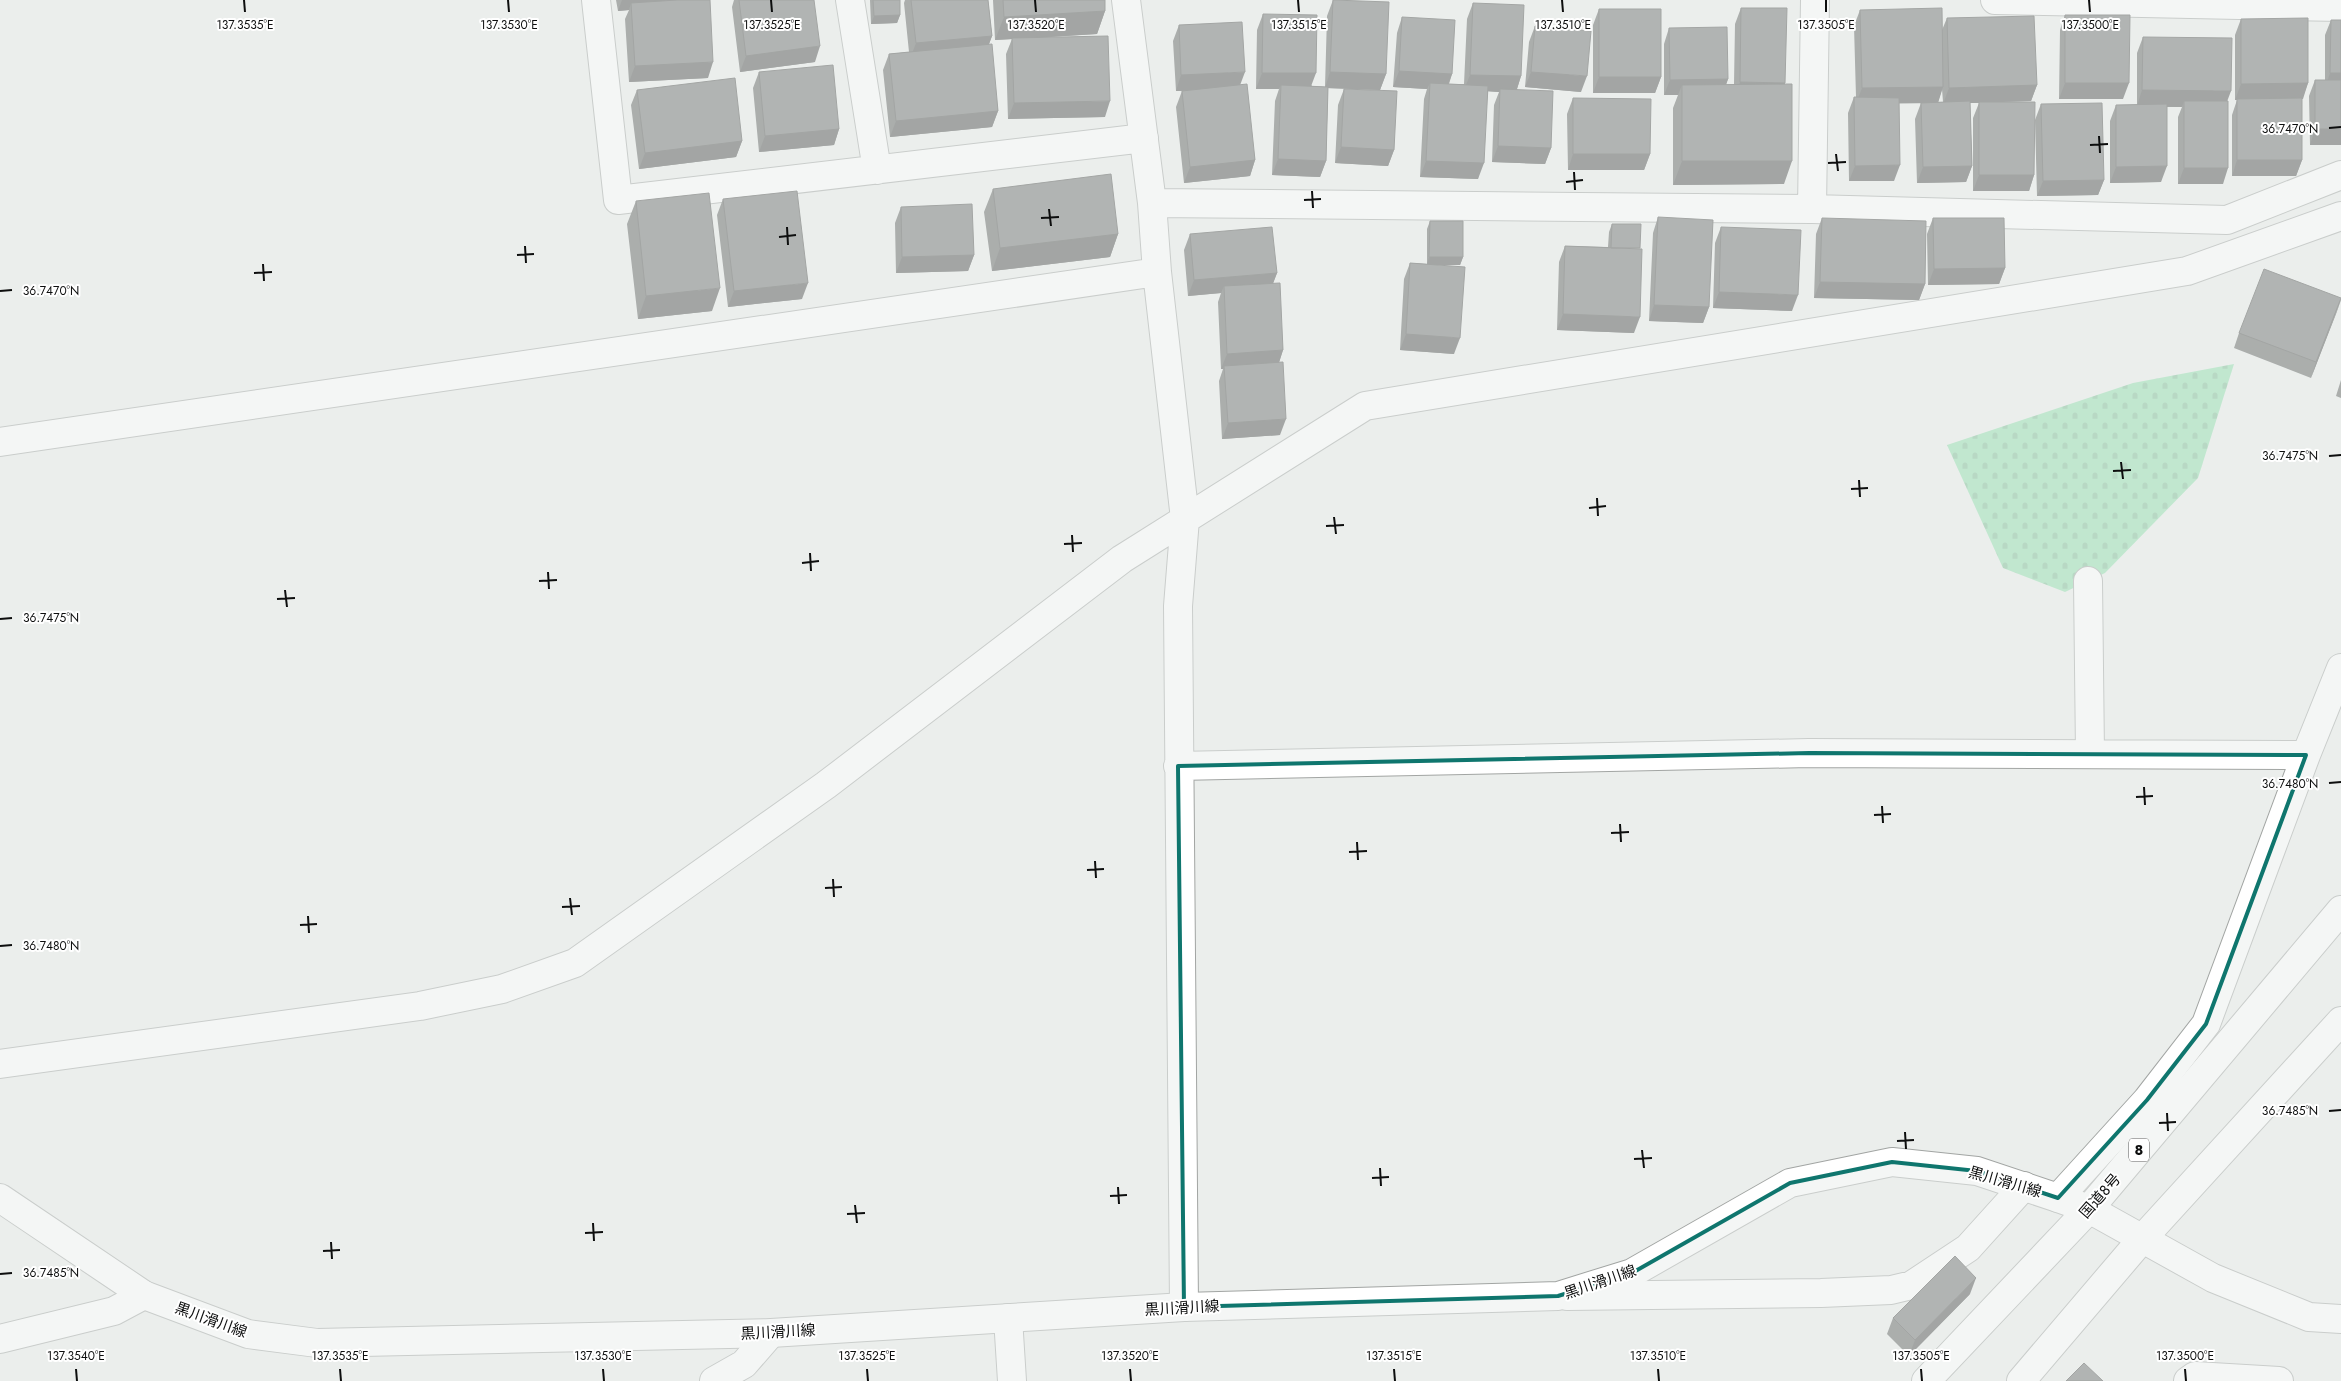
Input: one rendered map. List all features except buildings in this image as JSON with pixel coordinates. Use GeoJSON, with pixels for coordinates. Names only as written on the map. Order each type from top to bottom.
{"type":"FeatureCollection","features":[{"type":"Feature","properties":{"kind":"main road"},"geometry":{"type":"LineString","coordinates":[[596,0],[618,200],[1144,138]]}},
{"type":"Feature","properties":{"kind":"main road"},"geometry":{"type":"LineString","coordinates":[[850,0],[877,170]]}},
{"type":"Feature","properties":{"kind":"main road"},"geometry":{"type":"LineString","coordinates":[[1126,0],[1152,203],[1157,272],[1186,519],[1178,606],[1184,1308]]}},
{"type":"Feature","properties":{"kind":"main road"},"geometry":{"type":"LineString","coordinates":[[1812,209],[1815,0]]}},
{"type":"Feature","properties":{"kind":"main road"},"geometry":{"type":"LineString","coordinates":[[1995,0],[2341,7]]}},
{"type":"Feature","properties":{"kind":"main road"},"geometry":{"type":"LineString","coordinates":[[1152,203],[1812,209],[2227,220],[2341,175]]}},
{"type":"Feature","properties":{"kind":"main road"},"geometry":{"type":"LineString","coordinates":[[0,1064],[420,1006],[502,989],[575,963],[826,785],[1122,559],[1365,406],[2187,271],[2341,216]]}},
{"type":"Feature","properties":{"kind":"main road"},"geometry":{"type":"LineString","coordinates":[[0,442],[1157,272]]}},
{"type":"Feature","properties":{"kind":"main road"},"geometry":{"type":"LineString","coordinates":[[2088,581],[2090,754]]}},
{"type":"Feature","properties":{"kind":"main road"},"geometry":{"type":"LineString","coordinates":[[2058,1198],[2146,1100],[2206,1024],[2306,755],[2341,668]]}},
{"type":"Feature","properties":{"kind":"main road"},"geometry":{"type":"LineString","coordinates":[[1178,766],[1809,754],[2306,755]]}},
{"type":"Feature","properties":{"kind":"main road","name":"国道8号"},"geometry":{"type":"LineString","coordinates":[[1926,1381],[2089,1209],[2341,910]]}},
{"type":"Feature","properties":{"kind":"main road"},"geometry":{"type":"LineString","coordinates":[[2021,1381],[2142,1239],[2341,1021]]}},
{"type":"Feature","properties":{"kind":"main road","name":"黒川滑川線"},"geometry":{"type":"LineString","coordinates":[[0,1198],[144,1295],[248,1334],[317,1342],[771,1333],[1184,1308],[1558,1296],[1632,1273],[1790,1183],[1892,1162],[1977,1171],[2024,1186],[2089,1209],[2213,1278],[2309,1317],[2341,1319]]}},
{"type":"Feature","properties":{"kind":"main road"},"geometry":{"type":"LineString","coordinates":[[1558,1296],[1821,1293],[1892,1290],[1905,1287],[1912,1285],[1968,1248],[2024,1186]]}},
{"type":"Feature","properties":{"kind":"main road"},"geometry":{"type":"LineString","coordinates":[[0,1339],[114,1311],[144,1295]]}},
{"type":"Feature","properties":{"kind":"main road"},"geometry":{"type":"LineString","coordinates":[[1008,1318],[1012,1381]]}},
{"type":"Feature","properties":{"kind":"main road"},"geometry":{"type":"LineString","coordinates":[[714,1381],[744,1364],[771,1333]]}},
{"type":"Feature","properties":{"kind":"main road"},"geometry":{"type":"LineString","coordinates":[[2188,1381],[2195,1376],[2279,1381]]}},
{"type":"Feature","properties":{"kind":"highlighted area"},"geometry":{"type":"Polygon","coordinates":[[[1809,753],[2306,755],[2206,1024],[2147,1100],[2058,1198],[1977,1171],[1892,1162],[1790,1183],[1632,1273],[1558,1296],[1184,1307],[1178,766],[1809,753]]]}},
{"type":"Feature","properties":{"kind":"green space"},"geometry":{"type":"Polygon","coordinates":[[[2234,364],[2198,478],[2105,573],[2065,592],[2003,568],[1947,445],[2133,383],[2234,364]]]}}]}
